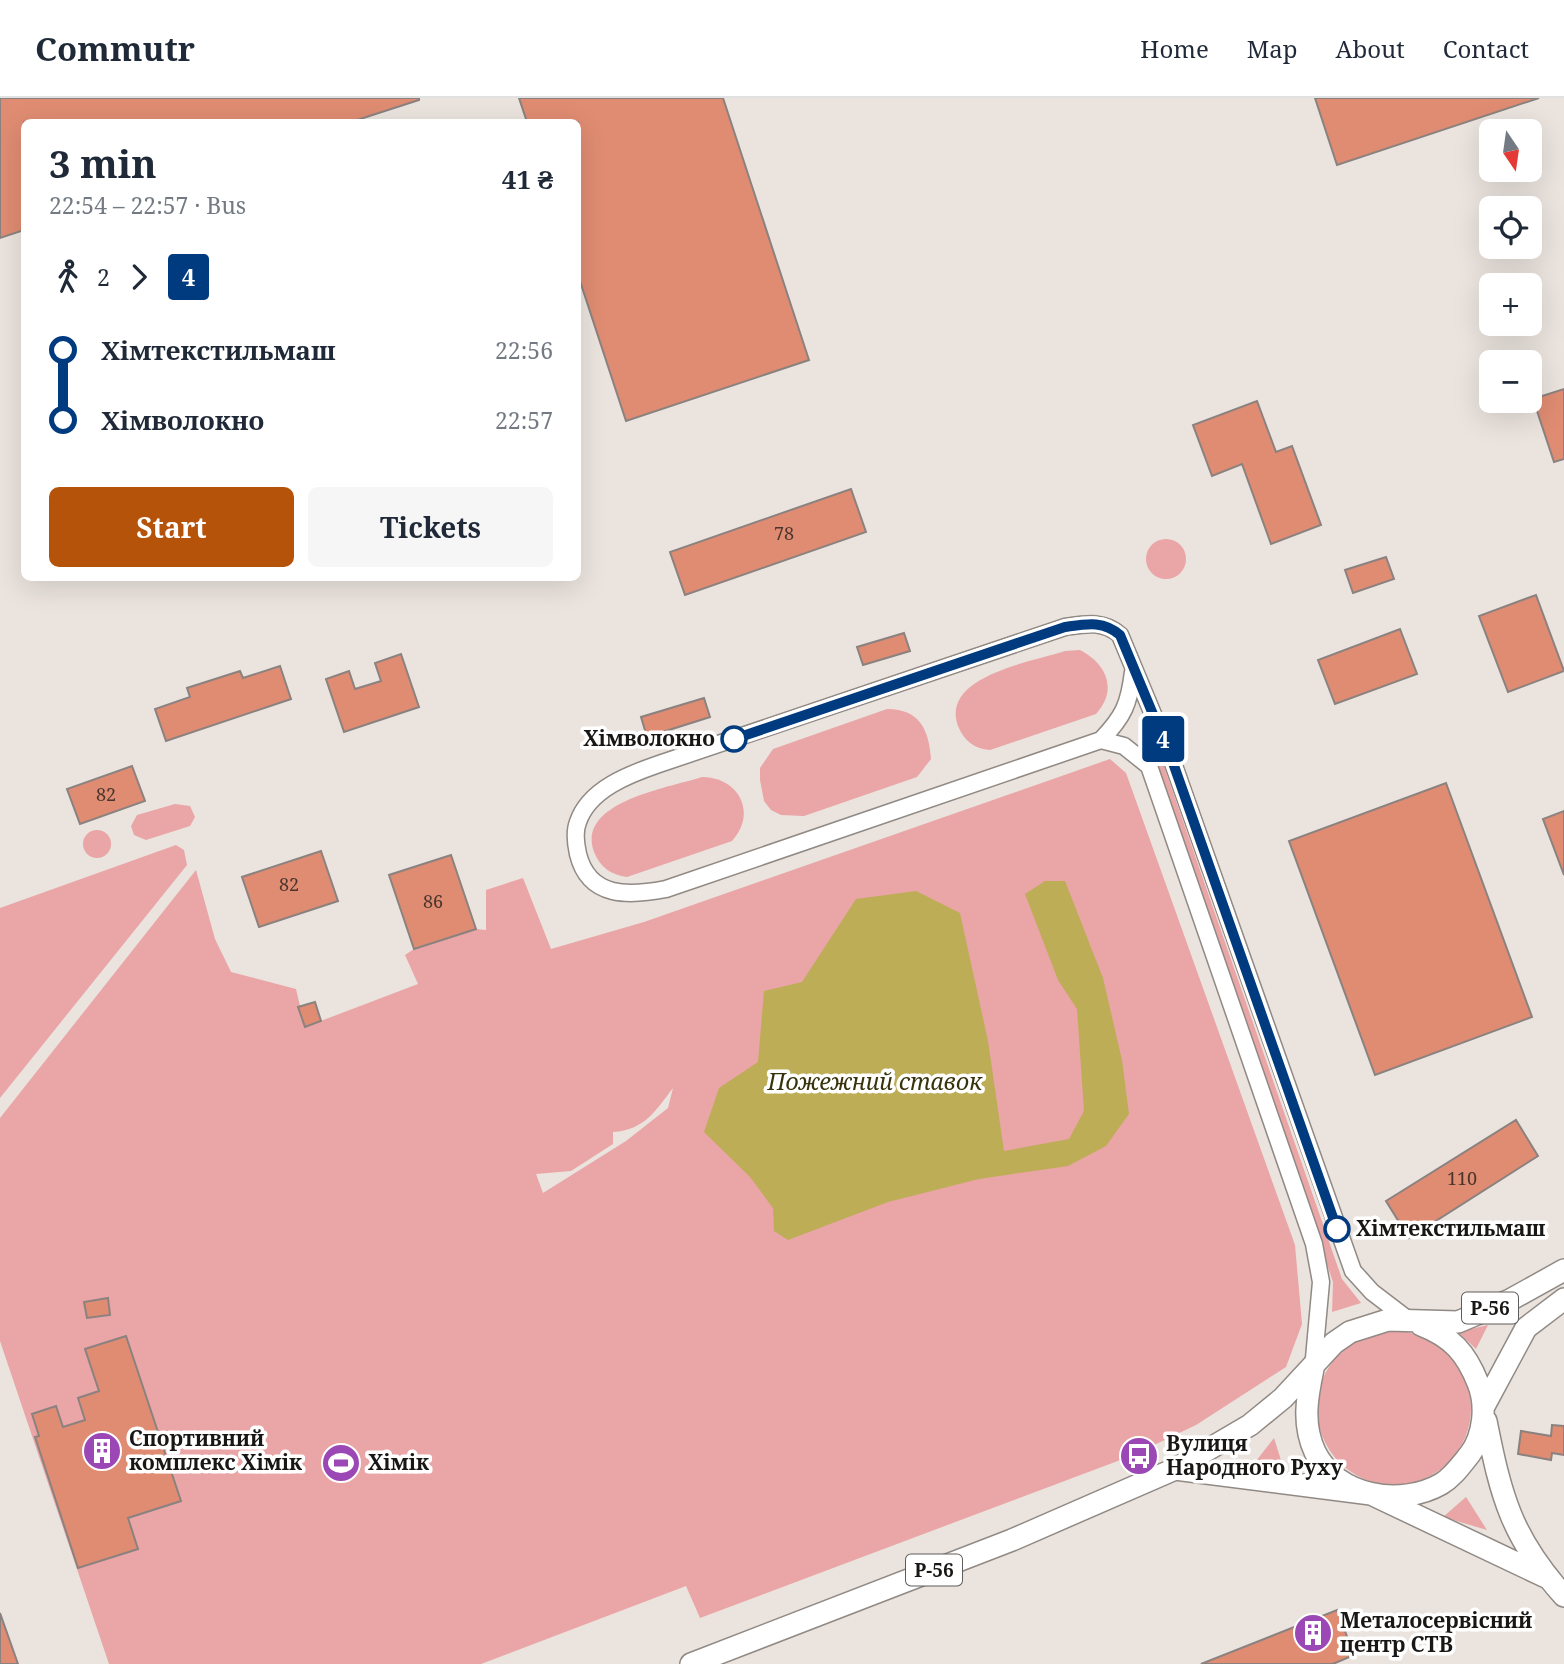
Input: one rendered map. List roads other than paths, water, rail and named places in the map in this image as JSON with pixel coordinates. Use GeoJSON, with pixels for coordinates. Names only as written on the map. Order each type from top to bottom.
{"type":"FeatureCollection","features":[{"type":"Feature","properties":{"kind":"main road","name":"Р-56"},"geometry":{"type":"LineString","coordinates":[[691,1664],[1013,1540],[1175,1469],[1250,1425],[1313,1369],[1334,1343],[1350,1332],[1369,1324],[1458,1322],[1510,1300],[1564,1270]]}},
{"type":"Feature","properties":{"kind":"main road","name":"Р-56"},"geometry":{"type":"LineString","coordinates":[[1175,1469],[1402,1497],[1424,1493],[1455,1474],[1474,1449],[1481,1432],[1483,1408],[1526,1328],[1564,1299]]}},
{"type":"Feature","properties":{"kind":"main road"},"geometry":{"type":"LineString","coordinates":[[1410,1321],[1441,1333],[1457,1345],[1474,1371],[1481,1390],[1500,1492],[1517,1535],[1564,1596]]}},
{"type":"Feature","properties":{"kind":"main road"},"geometry":{"type":"LineString","coordinates":[[1313,1369],[1305,1403],[1316,1454],[1338,1478],[1548,1578]]}},
{"type":"Feature","properties":{"kind":"street"},"geometry":{"type":"LineString","coordinates":[[1133,669],[1129,702],[1117,724],[1101,740],[657,891],[635,895],[603,889],[590,879],[580,864],[576,845],[578,822],[589,804],[605,789],[628,775],[1065,627],[1090,623],[1110,626],[1120,635],[1172,760],[1353,1271],[1372,1292],[1410,1321]]}},
{"type":"Feature","properties":{"kind":"street"},"geometry":{"type":"LineString","coordinates":[[1101,740],[1124,746],[1149,766],[1314,1244],[1321,1282],[1313,1369]]}},
{"type":"Feature","properties":{"kind":"water","name":"Пожежний ставок"},"geometry":{"type":"Polygon","coordinates":[[[1045,881],[1065,881],[1103,978],[1122,1060],[1129,1114],[1106,1146],[1068,1166],[979,1179],[888,1202],[788,1240],[774,1231],[773,1208],[750,1177],[704,1132],[719,1088],[758,1062],[764,991],[802,982],[856,899],[916,891],[960,913],[988,1041],[1004,1151],[1069,1139],[1084,1111],[1077,1009],[1058,980],[1025,894],[1045,881]]]}},
{"type":"Feature","properties":{"kind":"place","name":"Хімволокно"},"geometry":{"type":"Point","coordinates":[734,739]}},
{"type":"Feature","properties":{"kind":"place","name":"Хімтекстильмаш"},"geometry":{"type":"Point","coordinates":[1337,1229]}},
{"type":"Feature","properties":{"kind":"place","name":"Спортивний комплекс Хімік"},"geometry":{"type":"Point","coordinates":[102,1451]}},
{"type":"Feature","properties":{"kind":"place","name":"Вулиця Народного Руху"},"geometry":{"type":"Point","coordinates":[1139,1456]}},
{"type":"Feature","properties":{"kind":"place","name":"Хімік"},"geometry":{"type":"Point","coordinates":[341,1463]}},
{"type":"Feature","properties":{"kind":"place","name":"Металосервісний центр СТВ"},"geometry":{"type":"Point","coordinates":[1313,1633]}}]}
